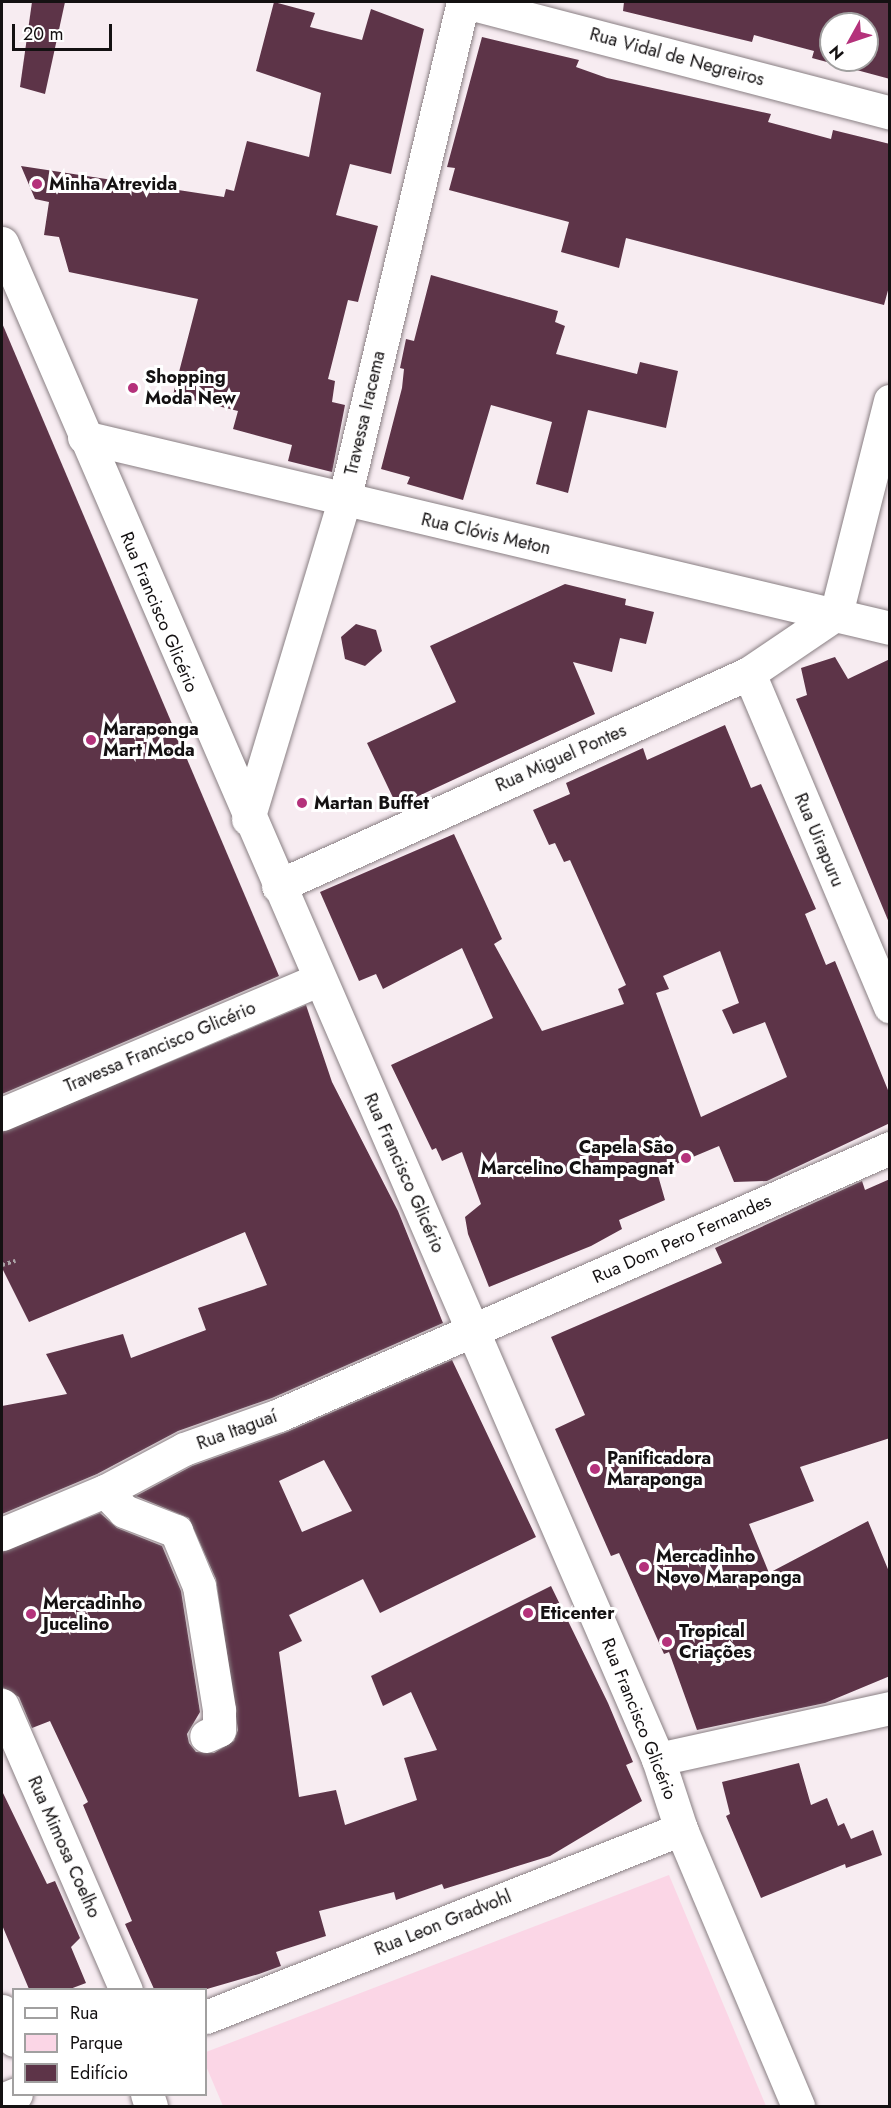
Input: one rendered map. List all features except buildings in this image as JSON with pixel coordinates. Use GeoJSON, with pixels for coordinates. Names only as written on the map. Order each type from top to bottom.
{"type":"FeatureCollection","features":[{"type":"Feature","properties":{"kind":"street","name":"Rua Vidal de Negreiros"},"geometry":{"type":"LineString","coordinates":[[464,2],[890,113]]}},
{"type":"Feature","properties":{"kind":"street","name":"Travessa Iracema"},"geometry":{"type":"LineString","coordinates":[[248,819],[344,501],[464,2]]}},
{"type":"Feature","properties":{"kind":"street","name":"Rua Francisco Glicério"},"geometry":{"type":"LineString","coordinates":[[2,243],[248,819],[474,1330],[658,1759],[681,1829],[798,2106]]}},
{"type":"Feature","properties":{"kind":"street"},"geometry":{"type":"LineString","coordinates":[[836,614],[890,401]]}},
{"type":"Feature","properties":{"kind":"street","name":"Rua Clóvis Meton"},"geometry":{"type":"LineString","coordinates":[[84,437],[344,501],[890,628]]}},
{"type":"Feature","properties":{"kind":"street","name":"Rua Miguel Pontes"},"geometry":{"type":"LineString","coordinates":[[278,886],[749,673],[836,614]]}},
{"type":"Feature","properties":{"kind":"street","name":"Rua Uirapuru"},"geometry":{"type":"LineString","coordinates":[[749,673],[890,1006]]}},
{"type":"Feature","properties":{"kind":"street","name":"Travessa Francisco Glicério"},"geometry":{"type":"LineString","coordinates":[[2,1114],[318,980]]}},
{"type":"Feature","properties":{"kind":"street","name":"Rua Dom Pero Fernandes"},"geometry":{"type":"LineString","coordinates":[[474,1330],[890,1148]]}},
{"type":"Feature","properties":{"kind":"street","name":"Rua Itaguaí"},"geometry":{"type":"LineString","coordinates":[[2,1534],[105,1491],[184,1449],[279,1415],[474,1330]]}},
{"type":"Feature","properties":{"kind":"street"},"geometry":{"type":"LineString","coordinates":[[105,1491],[124,1511],[176,1531],[199,1586],[219,1710],[219,1730],[206,1736]]}},
{"type":"Feature","properties":{"kind":"street","name":"Rua Mimosa Coelho"},"geometry":{"type":"LineString","coordinates":[[2,1705],[126,1988]]}},
{"type":"Feature","properties":{"kind":"street"},"geometry":{"type":"LineString","coordinates":[[658,1759],[890,1708]]}},
{"type":"Feature","properties":{"kind":"street","name":"Rua Leon Gradvohl"},"geometry":{"type":"LineString","coordinates":[[207,2017],[681,1829]]}},
{"type":"Feature","properties":{"kind":"street"},"geometry":{"type":"LineString","coordinates":[[2,2011],[12,2035]]}},
{"type":"Feature","properties":{"kind":"path"},"geometry":{"type":"LineString","coordinates":[[2,1264],[15,1261]]}},
{"type":"Feature","properties":{"kind":"green space"},"geometry":{"type":"Polygon","coordinates":[[[669,1875],[766,2106],[223,2106],[207,2068],[207,2052],[669,1875]]]}},
{"type":"Feature","properties":{"kind":"place","name":"Minha Atrevida"},"geometry":{"type":"Point","coordinates":[37,184]}},
{"type":"Feature","properties":{"kind":"place","name":"Shopping Moda New"},"geometry":{"type":"Point","coordinates":[133,388]}},
{"type":"Feature","properties":{"kind":"place","name":"Maraponga Mart Moda"},"geometry":{"type":"Point","coordinates":[91,740]}},
{"type":"Feature","properties":{"kind":"place","name":"Martan Buffet"},"geometry":{"type":"Point","coordinates":[302,803]}},
{"type":"Feature","properties":{"kind":"place","name":"Capela São Marcelino Champagnat"},"geometry":{"type":"Point","coordinates":[686,1158]}},
{"type":"Feature","properties":{"kind":"place","name":"Panificadora Maraponga"},"geometry":{"type":"Point","coordinates":[595,1469]}},
{"type":"Feature","properties":{"kind":"place","name":"Mercadinho Novo Maraponga"},"geometry":{"type":"Point","coordinates":[644,1567]}},
{"type":"Feature","properties":{"kind":"place","name":"Eticenter"},"geometry":{"type":"Point","coordinates":[528,1613]}},
{"type":"Feature","properties":{"kind":"place","name":"Mercadinho Jucelino"},"geometry":{"type":"Point","coordinates":[31,1614]}},
{"type":"Feature","properties":{"kind":"place","name":"Tropical Criações"},"geometry":{"type":"Point","coordinates":[667,1642]}}]}
